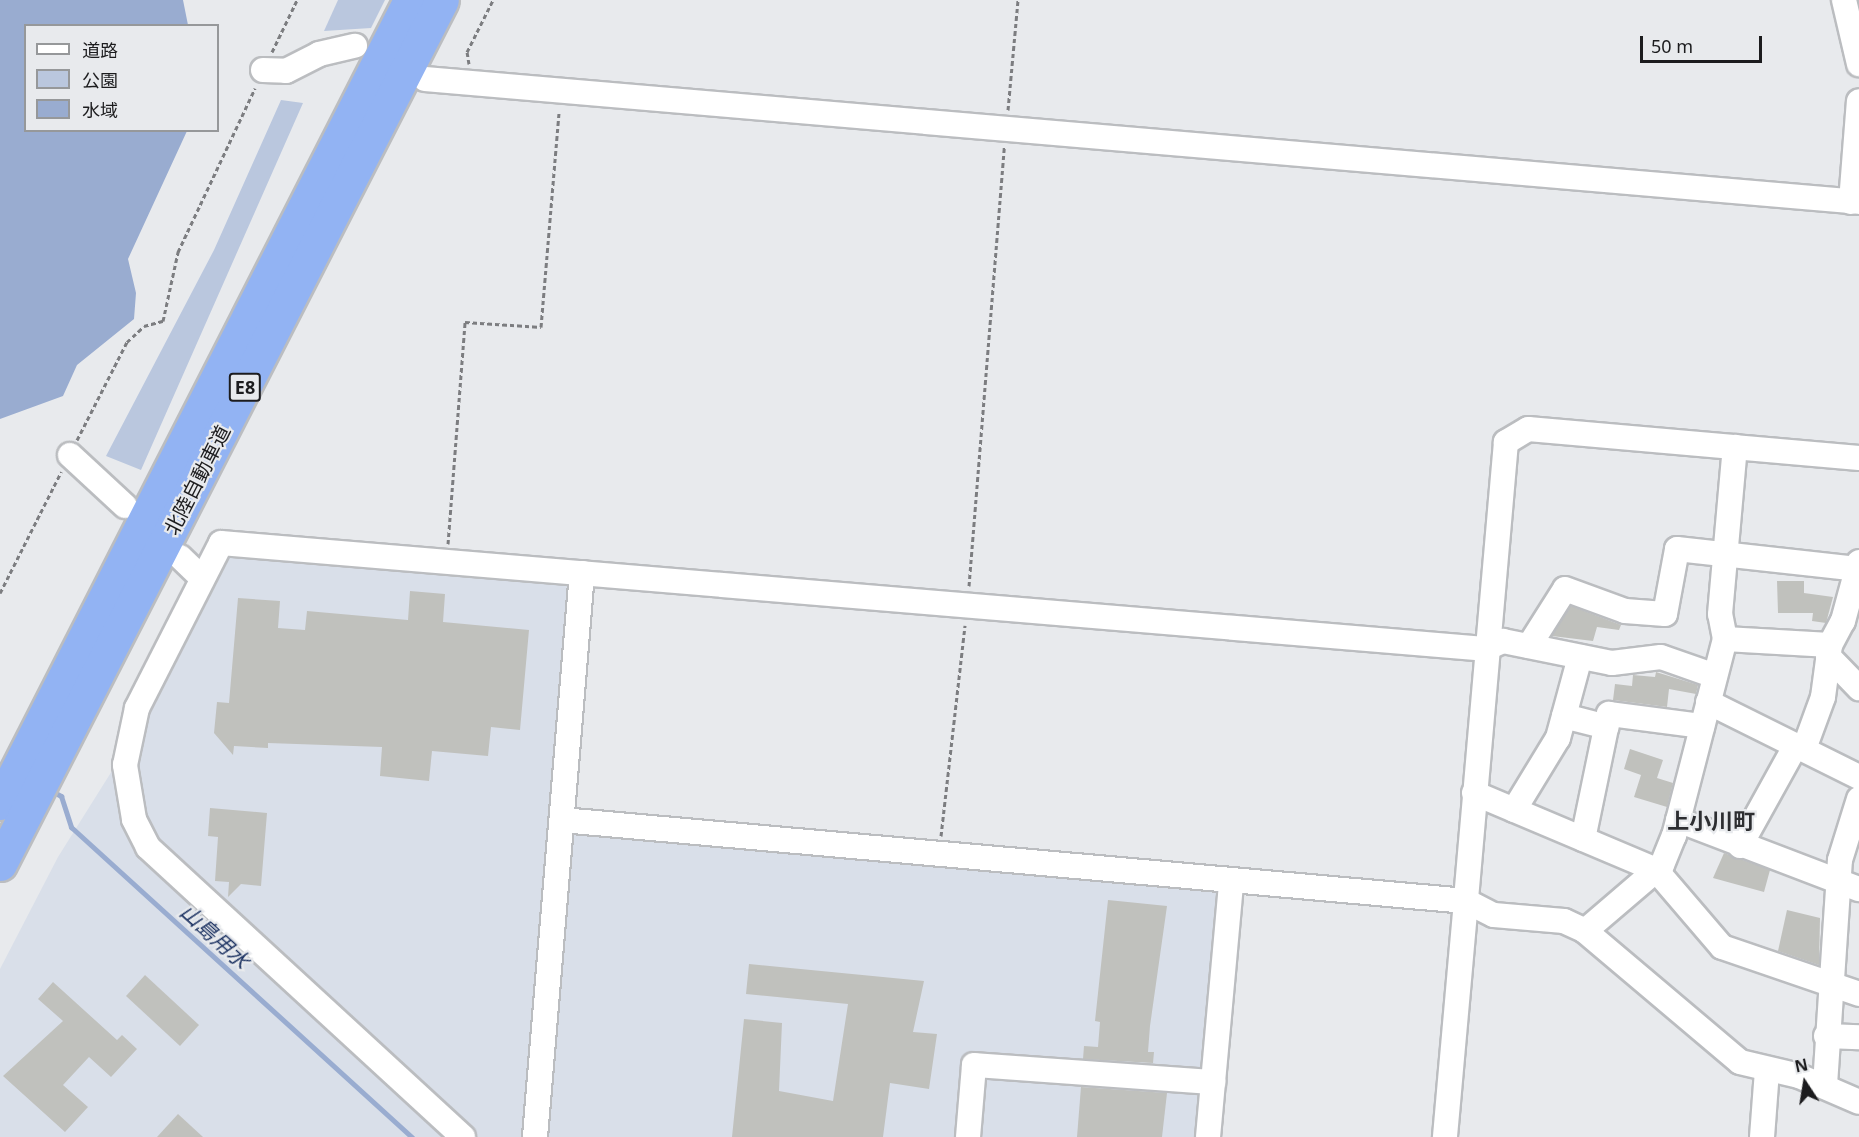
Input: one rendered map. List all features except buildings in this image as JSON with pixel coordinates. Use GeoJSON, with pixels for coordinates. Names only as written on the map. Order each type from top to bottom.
{"type":"FeatureCollection","features":[{"type":"Feature","properties":{"kind":"highway","name":"北陸自動車道"},"geometry":{"type":"LineString","coordinates":[[34,766],[410,0]]}},
{"type":"Feature","properties":{"kind":"highway","name":"北陸自動車道"},"geometry":{"type":"LineString","coordinates":[[0,864],[12,800],[34,766],[442,0]]}},
{"type":"Feature","properties":{"kind":"street"},"geometry":{"type":"LineString","coordinates":[[1844,0],[1859,64]]}},
{"type":"Feature","properties":{"kind":"street"},"geometry":{"type":"LineString","coordinates":[[263,70],[286,72],[319,54],[355,46]]}},
{"type":"Feature","properties":{"kind":"street"},"geometry":{"type":"LineString","coordinates":[[425,79],[551,93],[1855,202],[1859,101]]}},
{"type":"Feature","properties":{"kind":"street"},"geometry":{"type":"LineString","coordinates":[[1445,1137],[1502,452],[1512,436],[1528,429],[1859,458]]}},
{"type":"Feature","properties":{"kind":"street"},"geometry":{"type":"LineString","coordinates":[[1585,931],[1656,870],[1678,820],[1725,639],[1720,614],[1735,447]]}},
{"type":"Feature","properties":{"kind":"street"},"geometry":{"type":"LineString","coordinates":[[70,455],[125,506]]}},
{"type":"Feature","properties":{"kind":"street"},"geometry":{"type":"LineString","coordinates":[[463,1137],[148,847],[134,819],[126,791],[126,746],[137,708],[201,577],[221,543],[1485,649],[1503,641],[1612,663],[1661,657],[1715,676]]}},
{"type":"Feature","properties":{"kind":"street"},"geometry":{"type":"LineString","coordinates":[[1529,646],[1565,589],[1625,611],[1665,614],[1677,549],[1858,566],[1829,651],[1823,696],[1800,747],[1740,846]]}},
{"type":"Feature","properties":{"kind":"street"},"geometry":{"type":"LineString","coordinates":[[180,557],[201,577]]}},
{"type":"Feature","properties":{"kind":"street"},"geometry":{"type":"LineString","coordinates":[[535,1137],[582,573]]}},
{"type":"Feature","properties":{"kind":"street"},"geometry":{"type":"LineString","coordinates":[[1725,639],[1829,651],[1859,688]]}},
{"type":"Feature","properties":{"kind":"street"},"geometry":{"type":"LineString","coordinates":[[1514,810],[1558,738],[1580,657]]}},
{"type":"Feature","properties":{"kind":"street"},"geometry":{"type":"LineString","coordinates":[[1708,702],[1859,777]]}},
{"type":"Feature","properties":{"kind":"street"},"geometry":{"type":"LineString","coordinates":[[1583,839],[1609,714],[1702,726]]}},
{"type":"Feature","properties":{"kind":"street"},"geometry":{"type":"LineString","coordinates":[[1564,716],[1607,727]]}},
{"type":"Feature","properties":{"kind":"street"},"geometry":{"type":"LineString","coordinates":[[1474,794],[1656,870],[1722,946],[1859,994]]}},
{"type":"Feature","properties":{"kind":"street"},"geometry":{"type":"LineString","coordinates":[[1825,1085],[1828,983],[1849,884],[1840,860],[1859,799]]}},
{"type":"Feature","properties":{"kind":"street"},"geometry":{"type":"LineString","coordinates":[[562,820],[938,856],[1466,901],[1494,915],[1564,921],[1585,931],[1740,1062],[1825,1085],[1859,1102]]}},
{"type":"Feature","properties":{"kind":"street"},"geometry":{"type":"LineString","coordinates":[[1678,820],[1740,846],[1849,884]]}},
{"type":"Feature","properties":{"kind":"street"},"geometry":{"type":"LineString","coordinates":[[1208,1137],[1231,882]]}},
{"type":"Feature","properties":{"kind":"street"},"geometry":{"type":"LineString","coordinates":[[1826,1036],[1859,1037]]}},
{"type":"Feature","properties":{"kind":"street"},"geometry":{"type":"LineString","coordinates":[[968,1137],[974,1065],[1213,1082]]}},
{"type":"Feature","properties":{"kind":"street"},"geometry":{"type":"LineString","coordinates":[[1762,1137],[1767,1071]]}},
{"type":"Feature","properties":{"kind":"path"},"geometry":{"type":"LineString","coordinates":[[0,593],[127,342],[144,326],[164,321],[178,252],[297,0]]}},
{"type":"Feature","properties":{"kind":"path"},"geometry":{"type":"LineString","coordinates":[[490,86],[469,64],[467,52],[493,0]]}},
{"type":"Feature","properties":{"kind":"path"},"geometry":{"type":"LineString","coordinates":[[938,856],[967,605],[1018,0]]}},
{"type":"Feature","properties":{"kind":"path"},"geometry":{"type":"LineString","coordinates":[[447,562],[465,322],[541,327],[551,93]]}},
{"type":"Feature","properties":{"kind":"shaded area"},"geometry":{"type":"Polygon","coordinates":[[[230,554],[570,581],[552,831],[1217,889],[1197,1137],[0,1137],[0,969],[58,857],[152,707],[230,554]]]}},
{"type":"Feature","properties":{"kind":"green space"},"geometry":{"type":"Polygon","coordinates":[[[338,0],[385,0],[371,28],[324,31],[338,0]]]}},
{"type":"Feature","properties":{"kind":"green space"},"geometry":{"type":"Polygon","coordinates":[[[281,100],[303,103],[141,470],[106,456],[214,250],[281,100]]]}},
{"type":"Feature","properties":{"kind":"water"},"geometry":{"type":"Polygon","coordinates":[[[0,0],[183,0],[188,24],[24,24],[24,132],[187,132],[128,259],[136,293],[134,319],[77,365],[63,396],[0,419],[0,0]]]}},
{"type":"Feature","properties":{"kind":"waterway","name":"山島用水"},"geometry":{"type":"LineString","coordinates":[[50,790],[61,796],[71,827],[412,1137]]}},
{"type":"Feature","properties":{"kind":"district","name":"上小川町"},"geometry":{"type":"Point","coordinates":[1711,821]}}]}
